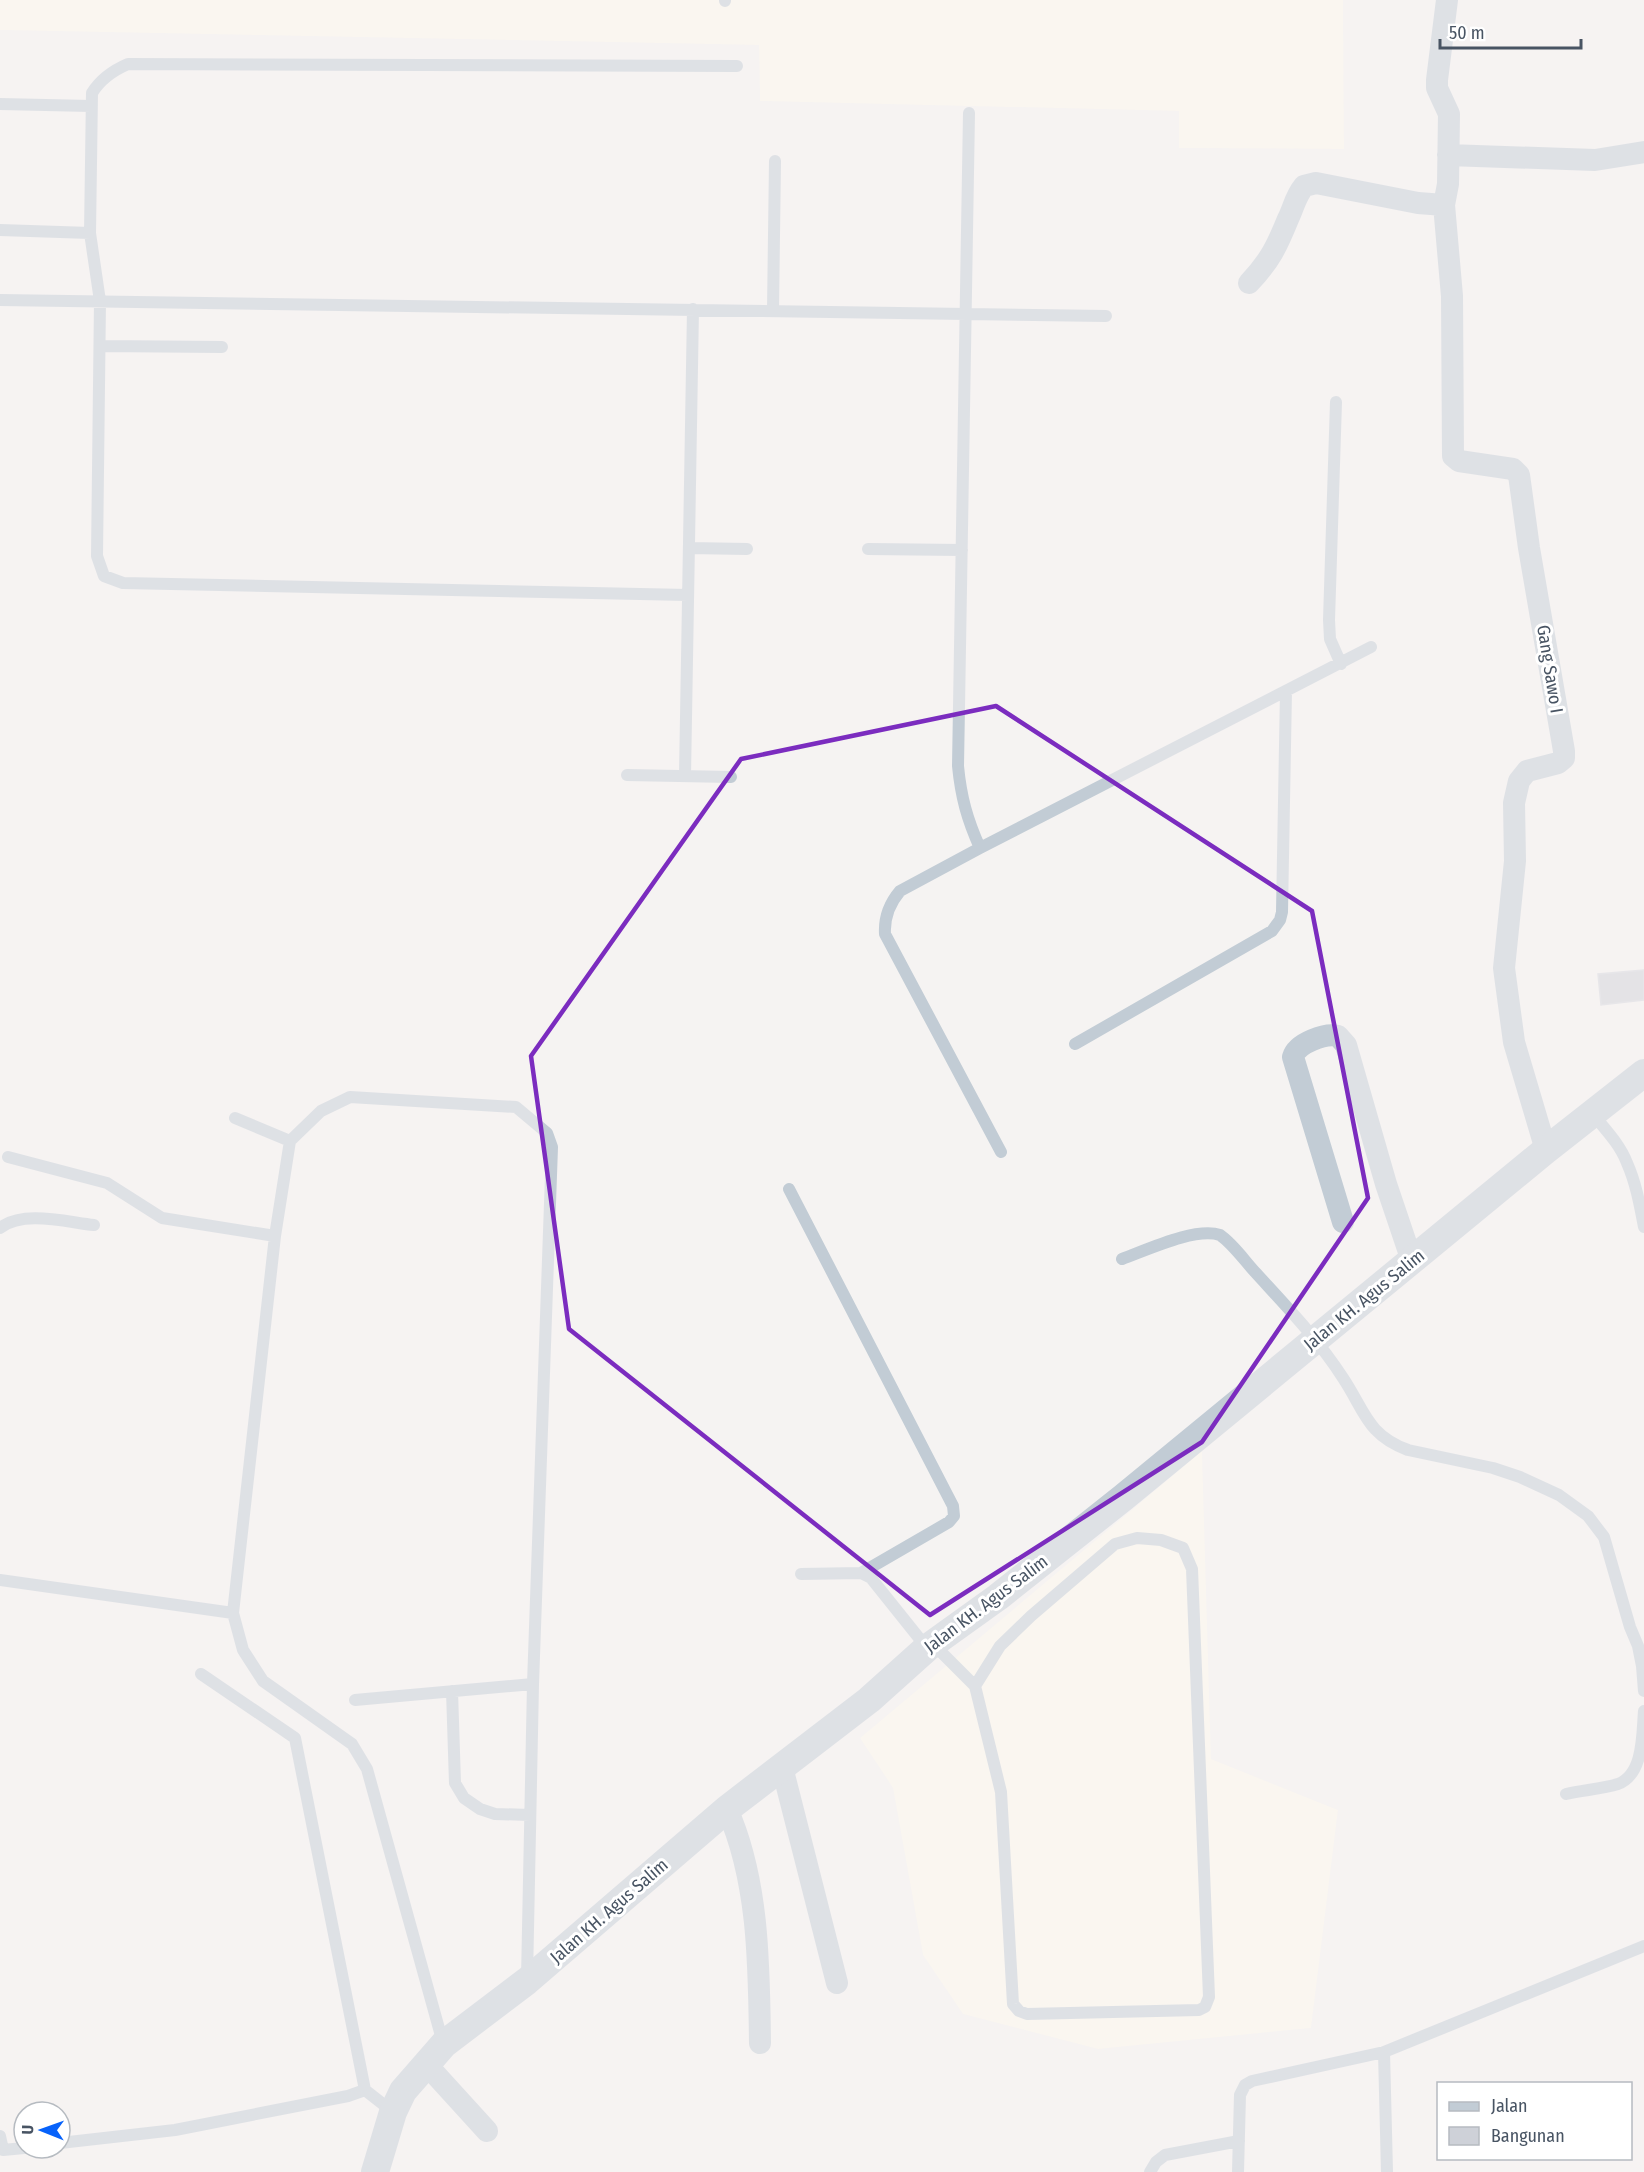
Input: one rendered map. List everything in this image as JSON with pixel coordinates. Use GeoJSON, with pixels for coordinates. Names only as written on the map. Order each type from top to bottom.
{"type":"FeatureCollection","features":[{"type":"Feature","properties":{"kind":"street"},"geometry":{"type":"LineString","coordinates":[[1249,283],[1272,256],[1290,216],[1294,199],[1304,186],[1316,183],[1418,203],[1444,205],[1448,184],[1449,114],[1437,87],[1437,80],[1447,0]]}},
{"type":"Feature","properties":{"kind":"street"},"geometry":{"type":"LineString","coordinates":[[1448,155],[1595,160],[1644,152]]}},
{"type":"Feature","properties":{"kind":"street","name":"Gang Sawo I"},"geometry":{"type":"LineString","coordinates":[[1444,205],[1452,296],[1453,456],[1459,461],[1513,469],[1519,475],[1529,548],[1564,751],[1564,758],[1558,764],[1527,771],[1519,781],[1514,803],[1515,861],[1504,968],[1514,1042],[1546,1150]]}},
{"type":"Feature","properties":{"kind":"street"},"geometry":{"type":"LineString","coordinates":[[1343,1221],[1293,1057],[1298,1048],[1322,1037],[1333,1035],[1338,1036],[1346,1045],[1386,1184],[1412,1261]]}},
{"type":"Feature","properties":{"kind":"street","name":"Jalan KH. Agus Salim"},"geometry":{"type":"LineString","coordinates":[[375,2172],[393,2112],[403,2091],[435,2054],[527,1981],[727,1809],[869,1700],[930,1646],[1007,1590],[1546,1150],[1644,1073]]}},
{"type":"Feature","properties":{"kind":"street"},"geometry":{"type":"LineString","coordinates":[[782,1767],[837,1983]]}},
{"type":"Feature","properties":{"kind":"street"},"geometry":{"type":"LineString","coordinates":[[727,1809],[737,1831],[751,1899],[759,1974],[760,2043]]}},
{"type":"Feature","properties":{"kind":"street"},"geometry":{"type":"LineString","coordinates":[[435,2054],[487,2131]]}},
{"type":"Feature","properties":{"kind":"lane"},"geometry":{"type":"LineString","coordinates":[[688,595],[123,583],[104,576],[97,556],[100,301],[90,233],[92,93],[97,85],[128,64],[737,66]]}},
{"type":"Feature","properties":{"kind":"lane"},"geometry":{"type":"LineString","coordinates":[[0,104],[92,106]]}},
{"type":"Feature","properties":{"kind":"lane"},"geometry":{"type":"LineString","coordinates":[[969,113],[958,766],[967,818],[980,848]]}},
{"type":"Feature","properties":{"kind":"lane"},"geometry":{"type":"LineString","coordinates":[[773,310],[775,161]]}},
{"type":"Feature","properties":{"kind":"lane"},"geometry":{"type":"LineString","coordinates":[[0,230],[90,233]]}},
{"type":"Feature","properties":{"kind":"lane"},"geometry":{"type":"LineString","coordinates":[[0,300],[1106,316]]}},
{"type":"Feature","properties":{"kind":"lane"},"geometry":{"type":"LineString","coordinates":[[685,776],[693,309]]}},
{"type":"Feature","properties":{"kind":"lane"},"geometry":{"type":"LineString","coordinates":[[100,346],[222,347]]}},
{"type":"Feature","properties":{"kind":"lane"},"geometry":{"type":"LineString","coordinates":[[1336,402],[1329,620],[1330,639],[1341,664]]}},
{"type":"Feature","properties":{"kind":"lane"},"geometry":{"type":"LineString","coordinates":[[689,548],[747,549]]}},
{"type":"Feature","properties":{"kind":"lane"},"geometry":{"type":"LineString","coordinates":[[868,549],[962,550]]}},
{"type":"Feature","properties":{"kind":"lane"},"geometry":{"type":"LineString","coordinates":[[1001,1152],[885,934],[884,923],[892,900],[900,891],[980,848],[1371,647]]}},
{"type":"Feature","properties":{"kind":"lane"},"geometry":{"type":"LineString","coordinates":[[1075,1044],[1272,931],[1281,920],[1286,691]]}},
{"type":"Feature","properties":{"kind":"lane"},"geometry":{"type":"LineString","coordinates":[[627,775],[731,777]]}},
{"type":"Feature","properties":{"kind":"lane"},"geometry":{"type":"LineString","coordinates":[[435,2054],[367,1769],[352,1744],[263,1681],[243,1650],[233,1612],[275,1236],[290,1141],[321,1111],[350,1097],[516,1107],[548,1133],[552,1147],[533,1684],[527,1981]]}},
{"type":"Feature","properties":{"kind":"lane"},"geometry":{"type":"LineString","coordinates":[[1592,1113],[1627,1162],[1640,1203],[1644,1227]]}},
{"type":"Feature","properties":{"kind":"lane"},"geometry":{"type":"LineString","coordinates":[[235,1118],[290,1141]]}},
{"type":"Feature","properties":{"kind":"lane"},"geometry":{"type":"LineString","coordinates":[[8,1157],[107,1183],[162,1218],[275,1236]]}},
{"type":"Feature","properties":{"kind":"lane"},"geometry":{"type":"LineString","coordinates":[[789,1189],[953,1506],[954,1516],[949,1522],[861,1573]]}},
{"type":"Feature","properties":{"kind":"lane"},"geometry":{"type":"LineString","coordinates":[[0,1228],[9,1221],[25,1217],[94,1225]]}},
{"type":"Feature","properties":{"kind":"lane"},"geometry":{"type":"LineString","coordinates":[[1122,1259],[1189,1236],[1204,1233],[1220,1235],[1296,1317],[1343,1377],[1370,1425],[1380,1436],[1408,1450],[1493,1468],[1541,1485],[1575,1506],[1598,1526],[1604,1537],[1630,1627],[1638,1646],[1644,1691]]}},
{"type":"Feature","properties":{"kind":"lane"},"geometry":{"type":"LineString","coordinates":[[801,1574],[861,1573],[871,1578],[930,1646],[975,1686],[1001,1792],[1013,2004],[1027,2014],[1199,2010],[1205,2007],[1209,1997],[1192,1569],[1184,1548],[1161,1540],[1137,1538],[1115,1544],[1031,1616],[1000,1646],[975,1686]]}},
{"type":"Feature","properties":{"kind":"lane"},"geometry":{"type":"LineString","coordinates":[[0,1580],[233,1612]]}},
{"type":"Feature","properties":{"kind":"lane"},"geometry":{"type":"LineString","coordinates":[[201,1674],[295,1738],[364,2090],[393,2112]]}},
{"type":"Feature","properties":{"kind":"lane"},"geometry":{"type":"LineString","coordinates":[[355,1700],[533,1684]]}},
{"type":"Feature","properties":{"kind":"lane"},"geometry":{"type":"LineString","coordinates":[[452,1691],[455,1783],[464,1798],[480,1809],[495,1814],[530,1815]]}},
{"type":"Feature","properties":{"kind":"lane"},"geometry":{"type":"LineString","coordinates":[[1566,1794],[1620,1783],[1630,1775],[1638,1764],[1644,1711]]}},
{"type":"Feature","properties":{"kind":"lane"},"geometry":{"type":"LineString","coordinates":[[1238,2172],[1240,2095],[1245,2085],[1252,2081],[1384,2052],[1644,1946]]}},
{"type":"Feature","properties":{"kind":"lane"},"geometry":{"type":"LineString","coordinates":[[1384,2052],[1387,2172]]}},
{"type":"Feature","properties":{"kind":"lane"},"geometry":{"type":"LineString","coordinates":[[72,2143],[175,2130],[348,2096],[364,2090]]}},
{"type":"Feature","properties":{"kind":"lane"},"geometry":{"type":"LineString","coordinates":[[0,2136],[3,2150],[12,2149]]}},
{"type":"Feature","properties":{"kind":"lane"},"geometry":{"type":"LineString","coordinates":[[1150,2172],[1156,2162],[1165,2156],[1239,2141]]}},
{"type":"Feature","properties":{"kind":"highlighted area"},"geometry":{"type":"Polygon","coordinates":[[[996,706],[1312,911],[1368,1198],[1202,1442],[930,1615],[569,1329],[531,1056],[741,759],[996,706]]]}},
{"type":"Feature","properties":{"kind":"shaded area"},"geometry":{"type":"Polygon","coordinates":[[[0,0],[1343,0],[1344,149],[1179,148],[1179,111],[760,101],[759,45],[0,30],[0,0]]]}},
{"type":"Feature","properties":{"kind":"shaded area"},"geometry":{"type":"Polygon","coordinates":[[[1202,1451],[1211,1759],[1338,1810],[1311,2028],[1098,2049],[963,2014],[923,1955],[893,1788],[860,1738],[1202,1451]]]}},
{"type":"Feature","properties":{"kind":"building"},"geometry":{"type":"Polygon","coordinates":[[[1644,970],[1644,1000],[1601,1005],[1598,974],[1644,970]]]}}]}
